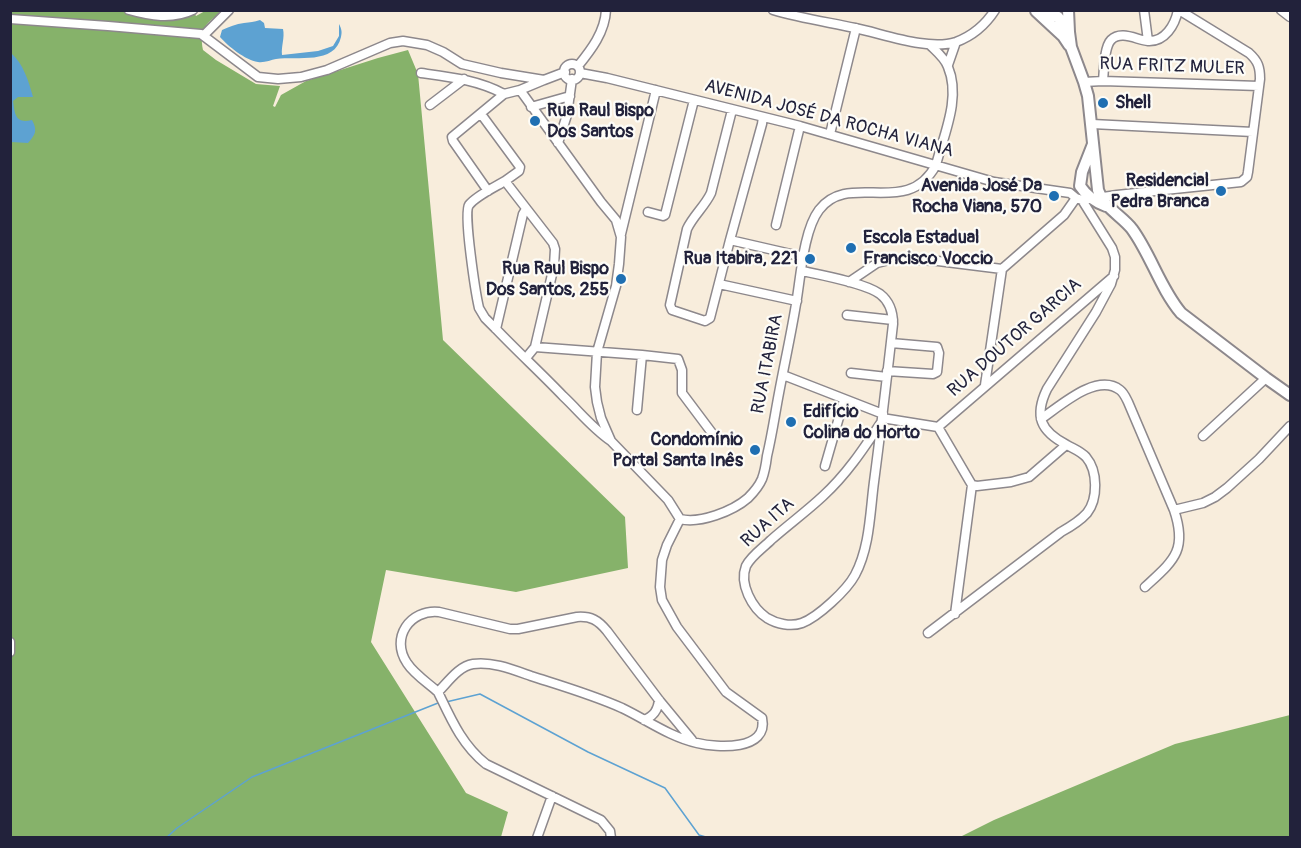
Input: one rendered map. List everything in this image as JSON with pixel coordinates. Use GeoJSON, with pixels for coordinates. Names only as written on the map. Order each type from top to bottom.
{"type":"FeatureCollection","features":[{"type":"Feature","properties":{"kind":"main road"},"geometry":{"type":"LineString","coordinates":[[1052,14],[1066,34]]}},
{"type":"Feature","properties":{"kind":"main road"},"geometry":{"type":"LineString","coordinates":[[1052,14],[1066,34],[1088,96],[1098,190],[1084,197]]}},
{"type":"Feature","properties":{"kind":"main road"},"geometry":{"type":"LineString","coordinates":[[1084,197],[1081,184],[1082,172],[1093,144]]}},
{"type":"Feature","properties":{"kind":"main road"},"geometry":{"type":"LineString","coordinates":[[1081,184],[1084,179],[1088,178],[1098,181]]}},
{"type":"Feature","properties":{"kind":"main road"},"geometry":{"type":"LineString","coordinates":[[1084,197],[1109,207],[1131,228],[1173,303],[1181,313],[1290,395]]}},
{"type":"Feature","properties":{"kind":"street"},"geometry":{"type":"LineString","coordinates":[[131,28],[132,11],[157,16],[172,16],[193,10]]}},
{"type":"Feature","properties":{"kind":"street"},"geometry":{"type":"LineString","coordinates":[[204,36],[229,10]]}},
{"type":"Feature","properties":{"kind":"street"},"geometry":{"type":"LineString","coordinates":[[572,80],[578,77],[579,69],[599,37],[606,10]]}},
{"type":"Feature","properties":{"kind":"street"},"geometry":{"type":"LineString","coordinates":[[773,10],[800,18],[930,45],[956,42],[977,30],[995,10]]}},
{"type":"Feature","properties":{"kind":"street"},"geometry":{"type":"LineString","coordinates":[[1144,10],[1148,41]]}},
{"type":"Feature","properties":{"kind":"street"},"geometry":{"type":"LineString","coordinates":[[1103,81],[1106,53],[1111,40],[1122,36],[1148,41],[1157,40],[1168,33],[1177,19],[1179,10]]}},
{"type":"Feature","properties":{"kind":"street","name":"AVENIDA JOSÉ DA ROCHA VIANA"},"geometry":{"type":"LineString","coordinates":[[579,69],[830,134],[994,182],[1084,197],[1240,182],[1247,177],[1248,172],[1260,70],[1255,58],[1249,53],[1179,10]]}},
{"type":"Feature","properties":{"kind":"street"},"geometry":{"type":"LineString","coordinates":[[1281,10],[1290,17]]}},
{"type":"Feature","properties":{"kind":"street"},"geometry":{"type":"LineString","coordinates":[[10,19],[194,33],[204,36],[258,77],[265,78],[295,78],[315,74],[390,43],[403,41],[427,45],[468,66],[544,80]]}},
{"type":"Feature","properties":{"kind":"street"},"geometry":{"type":"LineString","coordinates":[[830,134],[856,28]]}},
{"type":"Feature","properties":{"kind":"street"},"geometry":{"type":"LineString","coordinates":[[948,65],[956,42]]}},
{"type":"Feature","properties":{"kind":"street"},"geometry":{"type":"LineString","coordinates":[[930,45],[948,65],[954,96],[936,165]]}},
{"type":"Feature","properties":{"kind":"street"},"geometry":{"type":"LineString","coordinates":[[572,80],[567,77],[566,67],[570,65],[579,69]]}},
{"type":"Feature","properties":{"kind":"street"},"geometry":{"type":"LineString","coordinates":[[488,191],[452,137],[504,94],[565,72]]}},
{"type":"Feature","properties":{"kind":"street"},"geometry":{"type":"LineString","coordinates":[[421,73],[464,79],[490,86],[504,94]]}},
{"type":"Feature","properties":{"kind":"street"},"geometry":{"type":"LineString","coordinates":[[430,105],[464,79]]}},
{"type":"Feature","properties":{"kind":"street"},"geometry":{"type":"LineString","coordinates":[[558,143],[567,115],[572,80]]}},
{"type":"Feature","properties":{"kind":"street","name":"RUA FRITZ MULER"},"geometry":{"type":"LineString","coordinates":[[1084,82],[1259,86]]}},
{"type":"Feature","properties":{"kind":"street"},"geometry":{"type":"LineString","coordinates":[[520,90],[616,220],[621,237]]}},
{"type":"Feature","properties":{"kind":"street"},"geometry":{"type":"LineString","coordinates":[[610,441],[597,402],[595,387],[597,352],[616,286],[621,237],[656,90]]}},
{"type":"Feature","properties":{"kind":"street"},"geometry":{"type":"LineString","coordinates":[[531,107],[570,96]]}},
{"type":"Feature","properties":{"kind":"street"},"geometry":{"type":"LineString","coordinates":[[648,212],[665,215],[694,100]]}},
{"type":"Feature","properties":{"kind":"street"},"geometry":{"type":"LineString","coordinates":[[732,110],[711,193],[693,218],[685,237],[670,303],[672,310],[705,321],[711,318],[763,117]]}},
{"type":"Feature","properties":{"kind":"street"},"geometry":{"type":"LineString","coordinates":[[438,692],[463,667],[476,663],[487,664],[576,690],[623,708],[661,729],[694,742],[726,747],[749,742],[760,735],[762,730],[762,718],[726,692],[676,627],[662,600],[660,576],[662,560],[680,519],[668,500],[482,314],[478,303],[467,208],[488,191],[505,182],[519,171],[520,167],[480,114]]}},
{"type":"Feature","properties":{"kind":"street"},"geometry":{"type":"LineString","coordinates":[[1092,124],[1253,132]]}},
{"type":"Feature","properties":{"kind":"street"},"geometry":{"type":"LineString","coordinates":[[776,225],[800,126]]}},
{"type":"Feature","properties":{"kind":"street","name":"RUA ITABIRA"},"geometry":{"type":"LineString","coordinates":[[680,519],[698,520],[735,507],[758,487],[764,475],[804,257],[813,219],[820,208],[841,195],[851,193],[905,192],[926,179],[936,165]]}},
{"type":"Feature","properties":{"kind":"street"},"geometry":{"type":"LineString","coordinates":[[505,182],[553,243],[555,249],[554,266],[535,347],[526,358]]}},
{"type":"Feature","properties":{"kind":"street"},"geometry":{"type":"LineString","coordinates":[[928,633],[1061,532],[1077,523],[1093,503],[1095,479],[1092,468],[1079,451],[1049,434],[1041,419],[1040,405],[1047,389],[1107,294],[1114,276],[1115,256],[1084,197],[1081,184]]}},
{"type":"Feature","properties":{"kind":"street"},"geometry":{"type":"LineString","coordinates":[[985,385],[1002,270],[1084,197]]}},
{"type":"Feature","properties":{"kind":"street"},"geometry":{"type":"LineString","coordinates":[[496,329],[518,233],[526,209]]}},
{"type":"Feature","properties":{"kind":"street"},"geometry":{"type":"LineString","coordinates":[[730,240],[804,257]]}},
{"type":"Feature","properties":{"kind":"street"},"geometry":{"type":"LineString","coordinates":[[849,282],[877,263],[892,259],[938,261],[1002,270]]}},
{"type":"Feature","properties":{"kind":"street"},"geometry":{"type":"LineString","coordinates":[[802,271],[869,288],[881,295],[892,311],[893,320],[847,315]]}},
{"type":"Feature","properties":{"kind":"street","name":"RUA DOUTOR GARCIA"},"geometry":{"type":"LineString","coordinates":[[938,426],[1114,276]]}},
{"type":"Feature","properties":{"kind":"street"},"geometry":{"type":"LineString","coordinates":[[719,284],[797,301]]}},
{"type":"Feature","properties":{"kind":"street","name":"RUA ITA"},"geometry":{"type":"LineString","coordinates":[[882,418],[853,465],[843,476],[821,498],[763,547],[746,567],[745,582],[748,595],[768,619],[791,625],[809,620],[841,594],[854,577],[869,525],[882,418],[887,374],[891,343],[893,320]]}},
{"type":"Feature","properties":{"kind":"street"},"geometry":{"type":"LineString","coordinates":[[851,373],[933,374],[937,372],[939,353],[937,347],[891,343]]}},
{"type":"Feature","properties":{"kind":"street"},"geometry":{"type":"LineString","coordinates":[[535,347],[678,359],[682,370],[682,393],[712,433]]}},
{"type":"Feature","properties":{"kind":"street"},"geometry":{"type":"LineString","coordinates":[[637,410],[642,355]]}},
{"type":"Feature","properties":{"kind":"street"},"geometry":{"type":"LineString","coordinates":[[783,375],[882,418],[938,426],[972,485],[955,614]]}},
{"type":"Feature","properties":{"kind":"street"},"geometry":{"type":"LineString","coordinates":[[1203,436],[1266,378]]}},
{"type":"Feature","properties":{"kind":"street"},"geometry":{"type":"LineString","coordinates":[[1041,419],[1082,391],[1098,385],[1119,389],[1128,402],[1174,510],[1179,534],[1175,557],[1145,587]]}},
{"type":"Feature","properties":{"kind":"street"},"geometry":{"type":"LineString","coordinates":[[825,466],[844,400]]}},
{"type":"Feature","properties":{"kind":"street"},"geometry":{"type":"LineString","coordinates":[[1174,510],[1203,503],[1215,497],[1259,459],[1290,426]]}},
{"type":"Feature","properties":{"kind":"street"},"geometry":{"type":"LineString","coordinates":[[972,485],[1011,482],[1029,477],[1066,445]]}},
{"type":"Feature","properties":{"kind":"street"},"geometry":{"type":"LineString","coordinates":[[611,837],[610,831],[601,819],[486,764],[468,747],[438,692],[405,661],[402,647],[406,625],[423,612],[431,611],[510,629],[577,617],[593,618],[607,631],[694,742]]}},
{"type":"Feature","properties":{"kind":"street"},"geometry":{"type":"LineString","coordinates":[[10,642],[10,652]]}},
{"type":"Feature","properties":{"kind":"street"},"geometry":{"type":"LineString","coordinates":[[644,720],[655,712],[659,700]]}},
{"type":"Feature","properties":{"kind":"street"},"geometry":{"type":"LineString","coordinates":[[537,837],[552,796]]}},
{"type":"Feature","properties":{"kind":"green space"},"geometry":{"type":"Polygon","coordinates":[[[193,10],[196,16],[205,11],[224,11],[205,27],[202,37],[203,50],[256,84],[280,86],[273,106],[275,107],[281,95],[306,81],[408,50],[418,74],[443,340],[625,517],[628,568],[516,592],[386,570],[371,642],[466,793],[508,812],[501,837],[11,837],[10,11],[193,10]]]}},
{"type":"Feature","properties":{"kind":"green space"},"geometry":{"type":"Polygon","coordinates":[[[1290,715],[1290,837],[960,837],[994,820],[1175,744],[1290,715]]]}},
{"type":"Feature","properties":{"kind":"water"},"geometry":{"type":"Polygon","coordinates":[[[260,20],[264,23],[265,28],[283,29],[282,55],[318,51],[333,46],[339,36],[339,24],[342,31],[341,37],[331,52],[323,55],[260,62],[242,56],[220,37],[222,30],[260,20]]]}},
{"type":"Feature","properties":{"kind":"water"},"geometry":{"type":"Polygon","coordinates":[[[11,53],[22,67],[33,97],[18,97],[13,101],[17,117],[22,121],[32,120],[34,124],[35,133],[28,143],[11,142],[11,53]]]}},
{"type":"Feature","properties":{"kind":"waterway"},"geometry":{"type":"LineString","coordinates":[[446,702],[480,694],[588,752],[665,788],[699,835],[709,838]]}},
{"type":"Feature","properties":{"kind":"waterway"},"geometry":{"type":"LineString","coordinates":[[166,838],[252,777],[438,703]]}},
{"type":"Feature","properties":{"kind":"place","name":"Shell"},"geometry":{"type":"Point","coordinates":[1103,103]}},
{"type":"Feature","properties":{"kind":"place","name":"Rua Raul Bispo Dos Santos"},"geometry":{"type":"Point","coordinates":[535,121]}},
{"type":"Feature","properties":{"kind":"place","name":"Residencial Pedra Branca"},"geometry":{"type":"Point","coordinates":[1221,191]}},
{"type":"Feature","properties":{"kind":"place","name":"Avenida José Da Rocha Viana, 570"},"geometry":{"type":"Point","coordinates":[1054,196]}},
{"type":"Feature","properties":{"kind":"place","name":"Escola Estadual Francisco Voccio"},"geometry":{"type":"Point","coordinates":[851,248]}},
{"type":"Feature","properties":{"kind":"place","name":"Rua Itabira, 221"},"geometry":{"type":"Point","coordinates":[810,259]}},
{"type":"Feature","properties":{"kind":"place","name":"Rua Raul Bispo Dos Santos, 255"},"geometry":{"type":"Point","coordinates":[621,279]}},
{"type":"Feature","properties":{"kind":"place","name":"Edifício Colina do Horto"},"geometry":{"type":"Point","coordinates":[791,422]}},
{"type":"Feature","properties":{"kind":"place","name":"Condomínio Portal Santa Inês"},"geometry":{"type":"Point","coordinates":[755,450]}}]}
